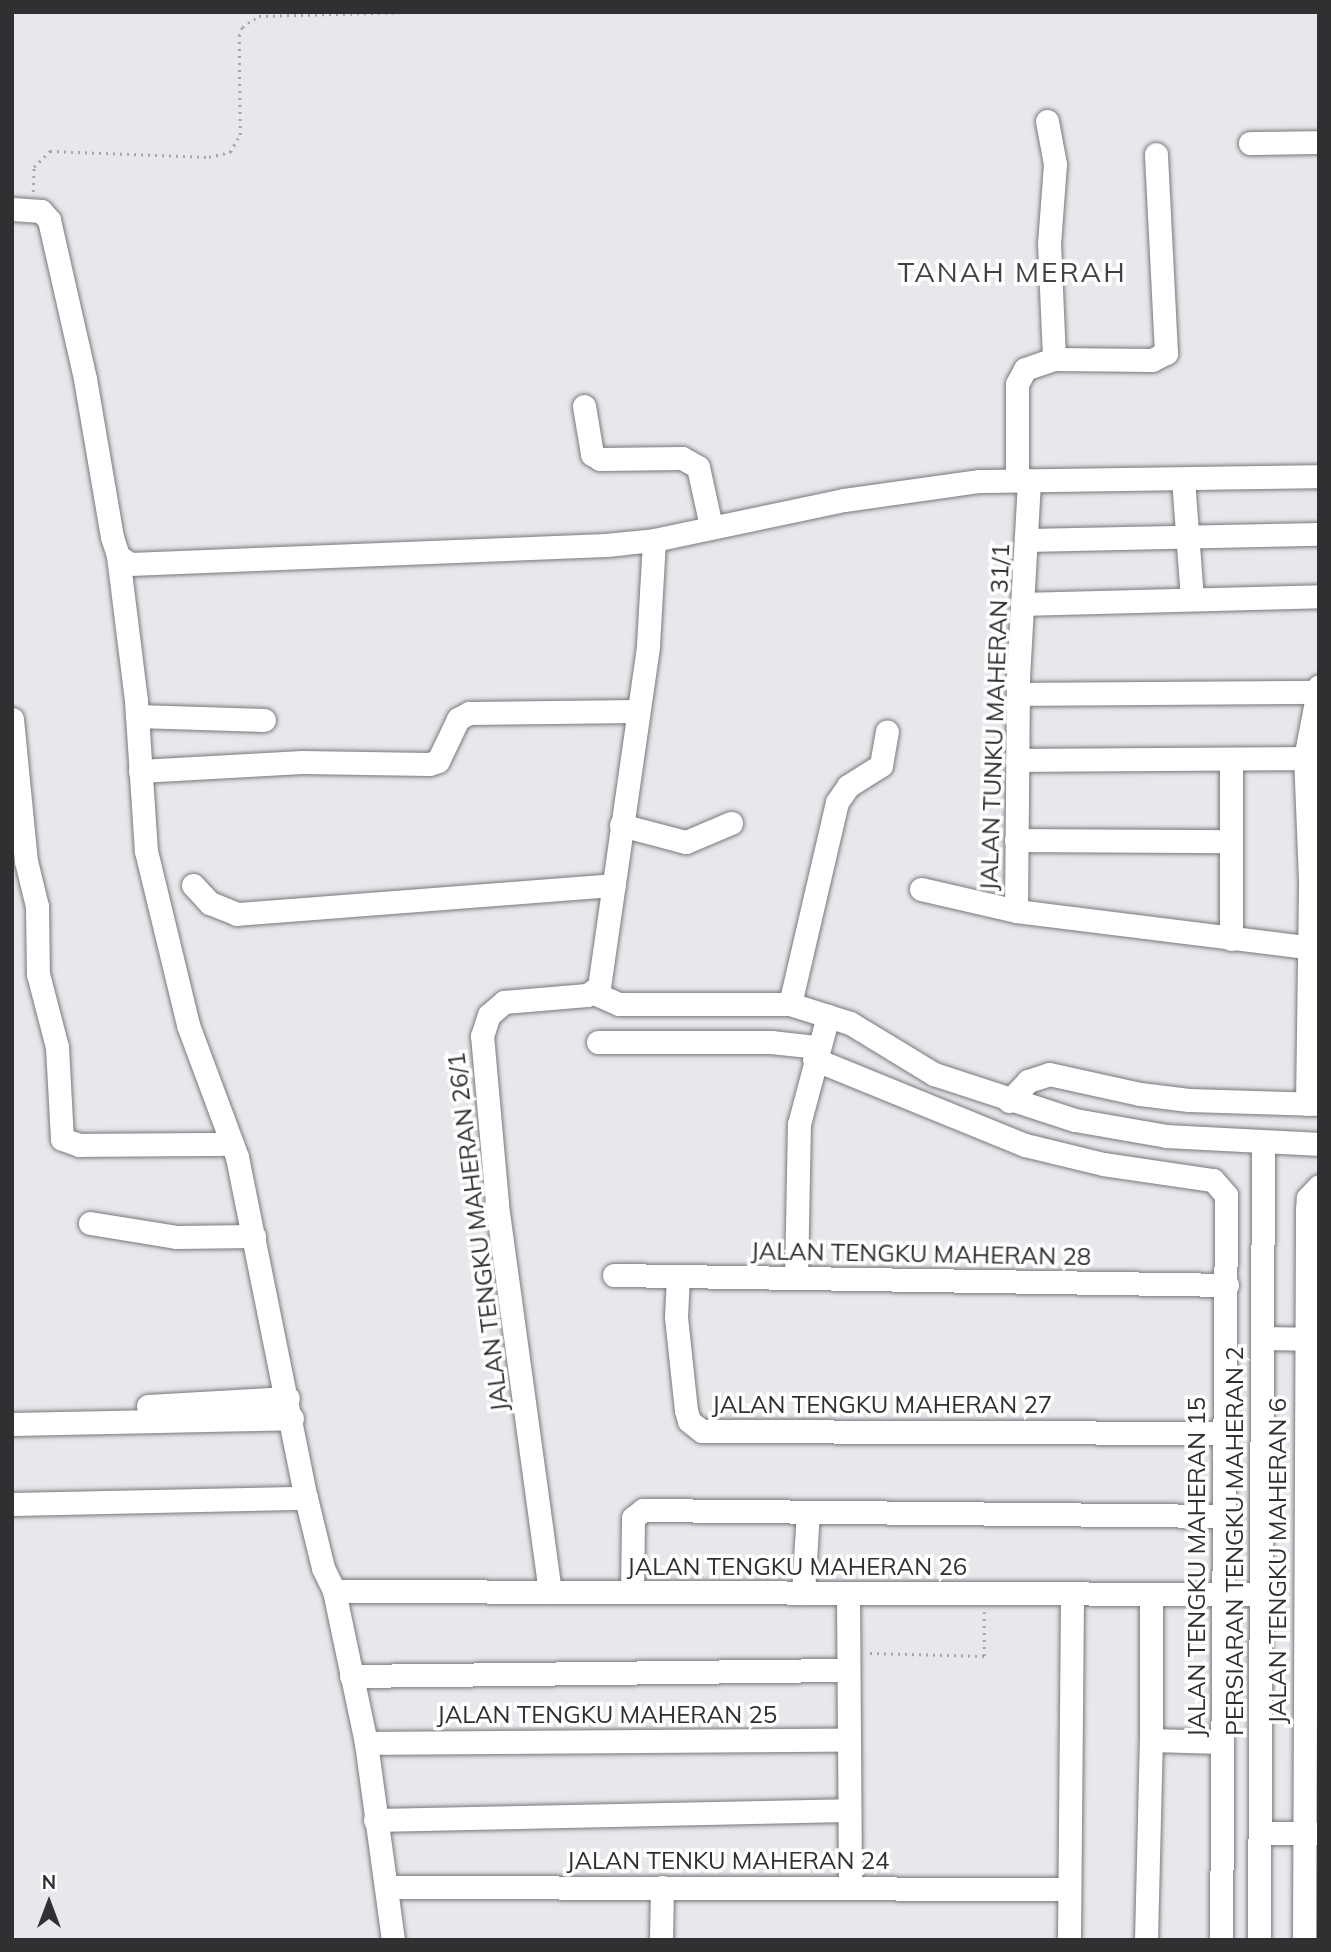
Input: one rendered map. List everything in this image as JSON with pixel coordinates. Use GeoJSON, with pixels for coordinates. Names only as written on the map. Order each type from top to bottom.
{"type":"FeatureCollection","features":[{"type":"Feature","properties":{"kind":"street"},"geometry":{"type":"LineString","coordinates":[[1047,121],[1055,164],[1049,243],[1054,359],[1152,360],[1166,353],[1156,154]]}},
{"type":"Feature","properties":{"kind":"street"},"geometry":{"type":"LineString","coordinates":[[1250,143],[1319,142]]}},
{"type":"Feature","properties":{"kind":"street"},"geometry":{"type":"LineString","coordinates":[[23,209],[49,220],[118,556],[137,716],[146,851],[188,1025],[232,1144],[254,1236],[306,1498],[323,1568],[334,1591],[366,1743],[393,1940]]}},
{"type":"Feature","properties":{"kind":"street","name":"JALAN TUNKU MAHERAN 31/1"},"geometry":{"type":"LineString","coordinates":[[1054,359],[1025,369],[1017,384],[1026,540],[1018,694],[1016,911],[1314,949]]}},
{"type":"Feature","properties":{"kind":"street"},"geometry":{"type":"LineString","coordinates":[[584,405],[592,454],[600,459],[682,458],[698,467],[710,526]]}},
{"type":"Feature","properties":{"kind":"street"},"geometry":{"type":"LineString","coordinates":[[118,556],[130,564],[274,561],[654,540],[710,526],[844,500],[980,481],[1319,476]]}},
{"type":"Feature","properties":{"kind":"street"},"geometry":{"type":"LineString","coordinates":[[1183,479],[1190,537],[1192,599]]}},
{"type":"Feature","properties":{"kind":"street"},"geometry":{"type":"LineString","coordinates":[[1026,540],[1319,534]]}},
{"type":"Feature","properties":{"kind":"street"},"geometry":{"type":"LineString","coordinates":[[654,540],[648,645],[621,825],[603,977],[594,993],[619,1004],[790,1004],[828,1016],[876,1037],[934,1074],[1009,1101],[1119,1130],[1319,1144]]}},
{"type":"Feature","properties":{"kind":"street"},"geometry":{"type":"LineString","coordinates":[[1022,604],[1319,596]]}},
{"type":"Feature","properties":{"kind":"street"},"geometry":{"type":"LineString","coordinates":[[1009,1101],[1037,1075],[1049,1074],[1140,1094],[1313,1104],[1315,880],[1305,758],[1318,689],[1018,694]]}},
{"type":"Feature","properties":{"kind":"street"},"geometry":{"type":"LineString","coordinates":[[140,771],[302,762],[429,764],[438,761],[458,719],[469,713],[637,711]]}},
{"type":"Feature","properties":{"kind":"street"},"geometry":{"type":"LineString","coordinates":[[137,716],[264,720]]}},
{"type":"Feature","properties":{"kind":"street"},"geometry":{"type":"LineString","coordinates":[[12,719],[26,861],[37,906],[38,974],[55,1028],[62,1139],[79,1145],[232,1144]]}},
{"type":"Feature","properties":{"kind":"street"},"geometry":{"type":"LineString","coordinates":[[790,1004],[836,802],[848,786],[881,765],[887,732]]}},
{"type":"Feature","properties":{"kind":"street"},"geometry":{"type":"LineString","coordinates":[[1017,761],[1305,758]]}},
{"type":"Feature","properties":{"kind":"street"},"geometry":{"type":"LineString","coordinates":[[1231,759],[1231,939]]}},
{"type":"Feature","properties":{"kind":"street"},"geometry":{"type":"LineString","coordinates":[[621,825],[686,842],[731,823]]}},
{"type":"Feature","properties":{"kind":"street"},"geometry":{"type":"LineString","coordinates":[[1016,840],[1231,841]]}},
{"type":"Feature","properties":{"kind":"street"},"geometry":{"type":"LineString","coordinates":[[193,885],[210,903],[237,914],[614,885]]}},
{"type":"Feature","properties":{"kind":"street"},"geometry":{"type":"LineString","coordinates":[[921,889],[1016,911]]}},
{"type":"Feature","properties":{"kind":"street","name":"JALAN TENGKU MAHERAN 26/1"},"geometry":{"type":"LineString","coordinates":[[550,1592],[497,1203],[482,1036],[489,1015],[503,1002],[594,993]]}},
{"type":"Feature","properties":{"kind":"street"},"geometry":{"type":"LineString","coordinates":[[796,1278],[799,1124],[815,1054],[828,1016]]}},
{"type":"Feature","properties":{"kind":"street"},"geometry":{"type":"LineString","coordinates":[[598,1042],[771,1042],[815,1054]]}},
{"type":"Feature","properties":{"kind":"street","name":"JALAN TENGKU MAHERAN 15"},"geometry":{"type":"LineString","coordinates":[[815,1054],[1013,1141],[1103,1164],[1205,1178],[1220,1185],[1226,1195],[1227,1284],[1223,1433],[1227,1516],[1221,1742],[1221,1940]]}},
{"type":"Feature","properties":{"kind":"street","name":"PERSIARAN TENGKU MAHERAN 2"},"geometry":{"type":"LineString","coordinates":[[1259,1940],[1263,1142]]}},
{"type":"Feature","properties":{"kind":"street","name":"JALAN TENGKU MAHERAN 6"},"geometry":{"type":"LineString","coordinates":[[1304,1940],[1312,1902],[1313,1255],[1308,1198],[1319,1186]]}},
{"type":"Feature","properties":{"kind":"street"},"geometry":{"type":"LineString","coordinates":[[90,1223],[176,1237],[254,1236]]}},
{"type":"Feature","properties":{"kind":"street","name":"JALAN TENGKU MAHERAN 28"},"geometry":{"type":"LineString","coordinates":[[614,1275],[1227,1284]]}},
{"type":"Feature","properties":{"kind":"street","name":"JALAN TENGKU MAHERAN 27"},"geometry":{"type":"LineString","coordinates":[[678,1276],[676,1317],[686,1410],[689,1421],[702,1431],[1223,1433]]}},
{"type":"Feature","properties":{"kind":"street"},"geometry":{"type":"LineString","coordinates":[[1263,1338],[1313,1339]]}},
{"type":"Feature","properties":{"kind":"street"},"geometry":{"type":"LineString","coordinates":[[12,1415],[290,1408]]}},
{"type":"Feature","properties":{"kind":"street"},"geometry":{"type":"LineString","coordinates":[[12,1424],[290,1408]]}},
{"type":"Feature","properties":{"kind":"street"},"geometry":{"type":"LineString","coordinates":[[12,1504],[306,1498]]}},
{"type":"Feature","properties":{"kind":"street"},"geometry":{"type":"LineString","coordinates":[[632,1592],[636,1512],[1227,1516]]}},
{"type":"Feature","properties":{"kind":"street"},"geometry":{"type":"LineString","coordinates":[[803,1594],[808,1513]]}},
{"type":"Feature","properties":{"kind":"street","name":"JALAN TENGKU MAHERAN 26"},"geometry":{"type":"LineString","coordinates":[[334,1591],[1224,1596],[1261,1594]]}},
{"type":"Feature","properties":{"kind":"street"},"geometry":{"type":"LineString","coordinates":[[848,1594],[854,1662],[847,1810],[850,1886]]}},
{"type":"Feature","properties":{"kind":"street"},"geometry":{"type":"LineString","coordinates":[[1069,1940],[1072,1595]]}},
{"type":"Feature","properties":{"kind":"street"},"geometry":{"type":"LineString","coordinates":[[1146,1940],[1151,1740],[1151,1595]]}},
{"type":"Feature","properties":{"kind":"street"},"geometry":{"type":"LineString","coordinates":[[351,1676],[854,1662]]}},
{"type":"Feature","properties":{"kind":"street","name":"JALAN TENGKU MAHERAN 25"},"geometry":{"type":"LineString","coordinates":[[366,1743],[849,1740]]}},
{"type":"Feature","properties":{"kind":"street"},"geometry":{"type":"LineString","coordinates":[[1151,1740],[1221,1742]]}},
{"type":"Feature","properties":{"kind":"street"},"geometry":{"type":"LineString","coordinates":[[375,1820],[847,1810]]}},
{"type":"Feature","properties":{"kind":"street"},"geometry":{"type":"LineString","coordinates":[[1260,1833],[1312,1833]]}},
{"type":"Feature","properties":{"kind":"street","name":"JALAN TENKU MAHERAN 24"},"geometry":{"type":"LineString","coordinates":[[386,1887],[1069,1888]]}},
{"type":"Feature","properties":{"kind":"street"},"geometry":{"type":"LineString","coordinates":[[661,1940],[662,1887]]}},
{"type":"Feature","properties":{"kind":"path"},"geometry":{"type":"LineString","coordinates":[[23,209],[34,167],[50,151],[209,157],[230,152],[240,135],[237,46],[249,21],[272,14],[411,12]]}},
{"type":"Feature","properties":{"kind":"path"},"geometry":{"type":"LineString","coordinates":[[854,1662],[984,1656],[984,1595]]}},
{"type":"Feature","properties":{"kind":"district","name":"TANAH MERAH"},"geometry":{"type":"Point","coordinates":[1012,272]}}]}
